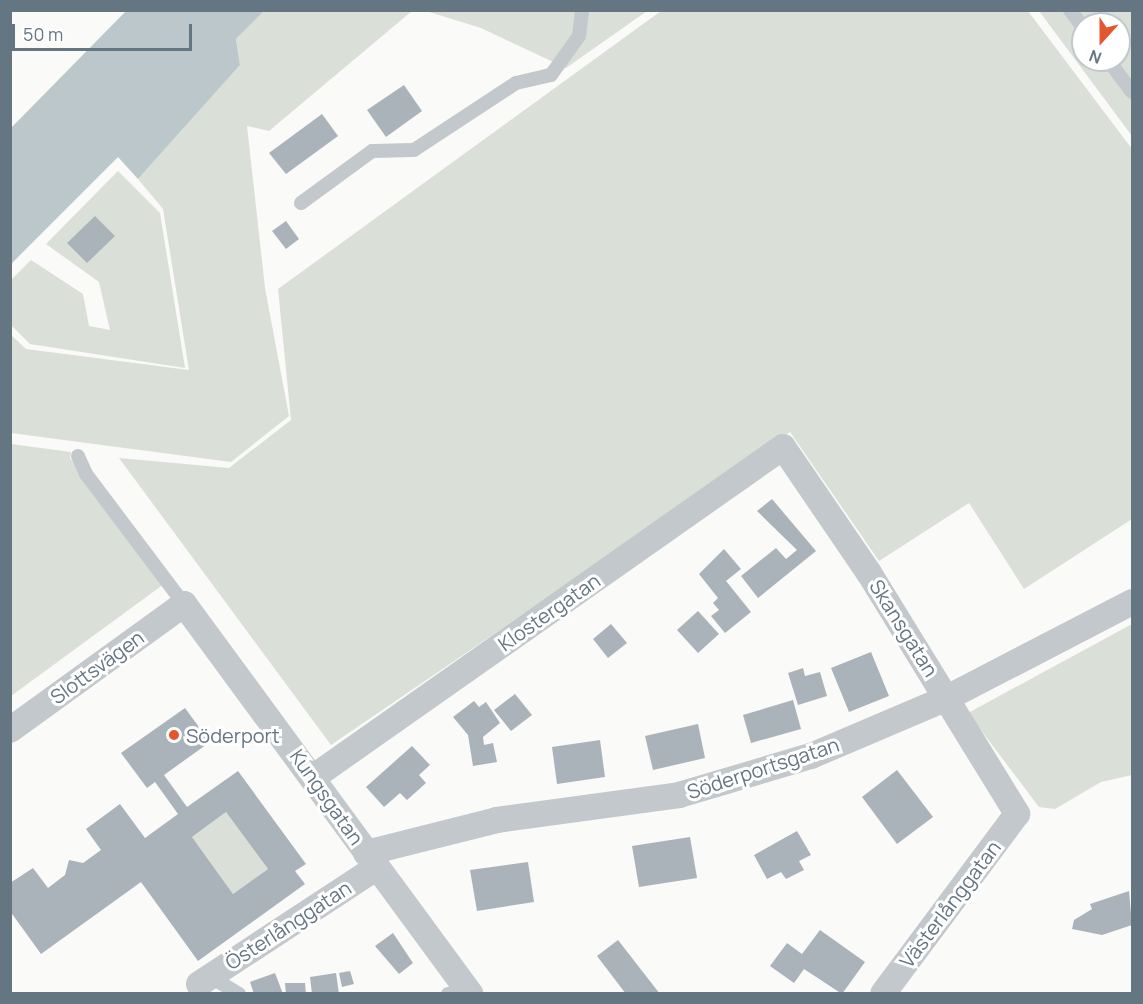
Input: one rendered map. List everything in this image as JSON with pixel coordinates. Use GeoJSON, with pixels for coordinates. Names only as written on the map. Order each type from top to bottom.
{"type":"FeatureCollection","features":[{"type":"Feature","properties":{"kind":"street","name":"Skansgatan"},"geometry":{"type":"LineString","coordinates":[[783,447],[947,699],[1017,814]]}},
{"type":"Feature","properties":{"kind":"street","name":"Klostergatan"},"geometry":{"type":"LineString","coordinates":[[315,776],[783,447]]}},
{"type":"Feature","properties":{"kind":"street","name":"Söderportsgatan"},"geometry":{"type":"LineString","coordinates":[[372,860],[497,820],[679,795],[811,756],[947,699],[1132,602]]}},
{"type":"Feature","properties":{"kind":"street","name":"Kungsgatan"},"geometry":{"type":"LineString","coordinates":[[184,604],[315,776],[463,993]]}},
{"type":"Feature","properties":{"kind":"street","name":"Slottsvägen"},"geometry":{"type":"LineString","coordinates":[[10,730],[184,604]]}},
{"type":"Feature","properties":{"kind":"street","name":"Västerlånggatan"},"geometry":{"type":"LineString","coordinates":[[883,993],[1017,814]]}},
{"type":"Feature","properties":{"kind":"street","name":"Österlånggatan"},"geometry":{"type":"LineString","coordinates":[[204,980],[372,860]]}},
{"type":"Feature","properties":{"kind":"lane"},"geometry":{"type":"LineString","coordinates":[[301,203],[372,151],[414,150],[516,82],[551,75],[579,36],[582,10]]}},
{"type":"Feature","properties":{"kind":"lane"},"geometry":{"type":"LineString","coordinates":[[1117,72],[1132,92]]}},
{"type":"Feature","properties":{"kind":"lane","name":"Kungsgatan"},"geometry":{"type":"LineString","coordinates":[[78,456],[86,474],[184,604]]}},
{"type":"Feature","properties":{"kind":"lane"},"geometry":{"type":"LineString","coordinates":[[204,980],[239,993]]}},
{"type":"Feature","properties":{"kind":"shaded area"},"geometry":{"type":"Polygon","coordinates":[[[127,10],[264,11],[236,39],[240,65],[138,179],[118,157],[11,264],[11,128],[127,10]]]}},
{"type":"Feature","properties":{"kind":"shaded area"},"geometry":{"type":"Polygon","coordinates":[[[264,11],[412,11],[269,131],[247,126],[265,288],[289,416],[231,462],[11,433],[10,334],[26,349],[189,370],[163,209],[138,179],[240,65],[236,39],[264,11]]]}},
{"type":"Feature","properties":{"kind":"shaded area"},"geometry":{"type":"Polygon","coordinates":[[[426,11],[647,11],[566,68],[481,28],[426,11]]]}},
{"type":"Feature","properties":{"kind":"shaded area"},"geometry":{"type":"Polygon","coordinates":[[[661,11],[1028,11],[1071,68],[1071,72],[1074,72],[1132,149],[1132,519],[1024,589],[969,503],[879,561],[790,432],[331,745],[119,458],[229,468],[291,420],[278,289],[661,11]]]}},
{"type":"Feature","properties":{"kind":"shaded area"},"geometry":{"type":"Polygon","coordinates":[[[1039,11],[1132,11],[1132,136],[1084,72],[1131,72],[1131,12],[1071,12],[1071,54],[1039,11]]]}},
{"type":"Feature","properties":{"kind":"shaded area"},"geometry":{"type":"Polygon","coordinates":[[[118,171],[160,213],[185,368],[30,344],[11,325],[10,281],[31,260],[83,294],[89,326],[110,330],[99,282],[46,244],[118,171]]]}},
{"type":"Feature","properties":{"kind":"shaded area"},"geometry":{"type":"Polygon","coordinates":[[[11,444],[71,452],[70,458],[164,584],[11,696],[11,444]]]}},
{"type":"Feature","properties":{"kind":"shaded area"},"geometry":{"type":"Polygon","coordinates":[[[1132,624],[1132,775],[1101,782],[1055,809],[1039,807],[968,713],[1132,624]]]}},
{"type":"Feature","properties":{"kind":"shaded area"},"geometry":{"type":"Polygon","coordinates":[[[226,812],[268,869],[233,894],[192,837],[226,812]]]}},
{"type":"Feature","properties":{"kind":"building"},"geometry":{"type":"Polygon","coordinates":[[[404,85],[422,111],[386,137],[367,110],[404,85]]]}},
{"type":"Feature","properties":{"kind":"building"},"geometry":{"type":"Polygon","coordinates":[[[322,114],[338,136],[286,174],[269,153],[322,114]]]}},
{"type":"Feature","properties":{"kind":"building"},"geometry":{"type":"Polygon","coordinates":[[[95,216],[115,236],[87,263],[67,243],[95,216]]]}},
{"type":"Feature","properties":{"kind":"building"},"geometry":{"type":"Polygon","coordinates":[[[286,221],[299,239],[286,249],[272,231],[286,221]]]}},
{"type":"Feature","properties":{"kind":"building"},"geometry":{"type":"Polygon","coordinates":[[[772,499],[816,551],[758,598],[741,576],[776,548],[786,559],[797,550],[757,511],[772,499]]]}},
{"type":"Feature","properties":{"kind":"building"},"geometry":{"type":"Polygon","coordinates":[[[724,549],[741,569],[726,581],[751,612],[725,633],[711,616],[719,610],[713,603],[718,598],[699,574],[724,549]]]}},
{"type":"Feature","properties":{"kind":"building"},"geometry":{"type":"Polygon","coordinates":[[[698,611],[719,634],[698,653],[677,630],[698,611]]]}},
{"type":"Feature","properties":{"kind":"building"},"geometry":{"type":"Polygon","coordinates":[[[611,624],[627,643],[608,658],[593,639],[611,624]]]}},
{"type":"Feature","properties":{"kind":"building"},"geometry":{"type":"Polygon","coordinates":[[[871,652],[889,696],[849,712],[831,668],[871,652]]]}},
{"type":"Feature","properties":{"kind":"building"},"geometry":{"type":"Polygon","coordinates":[[[803,668],[805,676],[820,672],[827,696],[798,705],[788,673],[803,668]]]}},
{"type":"Feature","properties":{"kind":"building"},"geometry":{"type":"Polygon","coordinates":[[[515,694],[532,715],[511,731],[494,710],[515,694]]]}},
{"type":"Feature","properties":{"kind":"building"},"geometry":{"type":"Polygon","coordinates":[[[793,700],[801,729],[751,743],[743,715],[793,700]]]}},
{"type":"Feature","properties":{"kind":"building"},"geometry":{"type":"Polygon","coordinates":[[[474,701],[479,707],[486,702],[500,723],[483,737],[484,745],[493,743],[497,762],[473,766],[468,735],[453,717],[474,701]]]}},
{"type":"Feature","properties":{"kind":"building"},"geometry":{"type":"Polygon","coordinates":[[[185,708],[210,742],[164,775],[187,807],[238,771],[306,864],[295,871],[305,884],[198,961],[141,882],[41,954],[10,911],[10,883],[33,868],[48,888],[65,875],[69,860],[83,863],[101,850],[86,829],[120,804],[145,838],[178,814],[155,782],[147,788],[121,753],[185,708]],[[226,812],[192,837],[233,894],[268,869],[226,812]]]}},
{"type":"Feature","properties":{"kind":"building"},"geometry":{"type":"Polygon","coordinates":[[[698,724],[705,758],[653,770],[645,736],[698,724]]]}},
{"type":"Feature","properties":{"kind":"building"},"geometry":{"type":"Polygon","coordinates":[[[600,740],[605,777],[557,784],[552,747],[600,740]]]}},
{"type":"Feature","properties":{"kind":"building"},"geometry":{"type":"Polygon","coordinates":[[[412,746],[430,765],[419,775],[426,783],[407,800],[400,793],[384,807],[366,787],[412,746]]]}},
{"type":"Feature","properties":{"kind":"building"},"geometry":{"type":"Polygon","coordinates":[[[897,770],[933,817],[897,844],[862,797],[897,770]]]}},
{"type":"Feature","properties":{"kind":"building"},"geometry":{"type":"Polygon","coordinates":[[[797,831],[811,855],[799,861],[804,870],[786,879],[781,872],[767,879],[754,855],[797,831]]]}},
{"type":"Feature","properties":{"kind":"building"},"geometry":{"type":"Polygon","coordinates":[[[690,837],[697,878],[639,887],[632,846],[690,837]]]}},
{"type":"Feature","properties":{"kind":"building"},"geometry":{"type":"Polygon","coordinates":[[[528,862],[534,902],[477,911],[470,870],[528,862]]]}},
{"type":"Feature","properties":{"kind":"building"},"geometry":{"type":"Polygon","coordinates":[[[1129,891],[1132,925],[1102,935],[1072,929],[1074,920],[1092,909],[1090,904],[1129,891]]]}},
{"type":"Feature","properties":{"kind":"building"},"geometry":{"type":"Polygon","coordinates":[[[820,930],[865,962],[842,994],[804,969],[794,983],[770,966],[787,943],[802,954],[820,930]]]}},
{"type":"Feature","properties":{"kind":"building"},"geometry":{"type":"Polygon","coordinates":[[[393,933],[413,963],[399,974],[375,946],[393,933]]]}},
{"type":"Feature","properties":{"kind":"building"},"geometry":{"type":"Polygon","coordinates":[[[618,940],[660,994],[626,994],[597,956],[618,940]]]}},
{"type":"Feature","properties":{"kind":"building"},"geometry":{"type":"Polygon","coordinates":[[[350,971],[354,984],[342,987],[339,973],[350,971]]]}},
{"type":"Feature","properties":{"kind":"building"},"geometry":{"type":"Polygon","coordinates":[[[275,973],[283,994],[254,994],[250,982],[275,973]]]}},
{"type":"Feature","properties":{"kind":"building"},"geometry":{"type":"Polygon","coordinates":[[[336,973],[339,994],[312,994],[310,977],[336,973]]]}},
{"type":"Feature","properties":{"kind":"building"},"geometry":{"type":"Polygon","coordinates":[[[285,983],[305,983],[306,994],[286,994],[285,983]]]}},
{"type":"Feature","properties":{"kind":"place","name":"Söderport"},"geometry":{"type":"Point","coordinates":[174,735]}}]}
